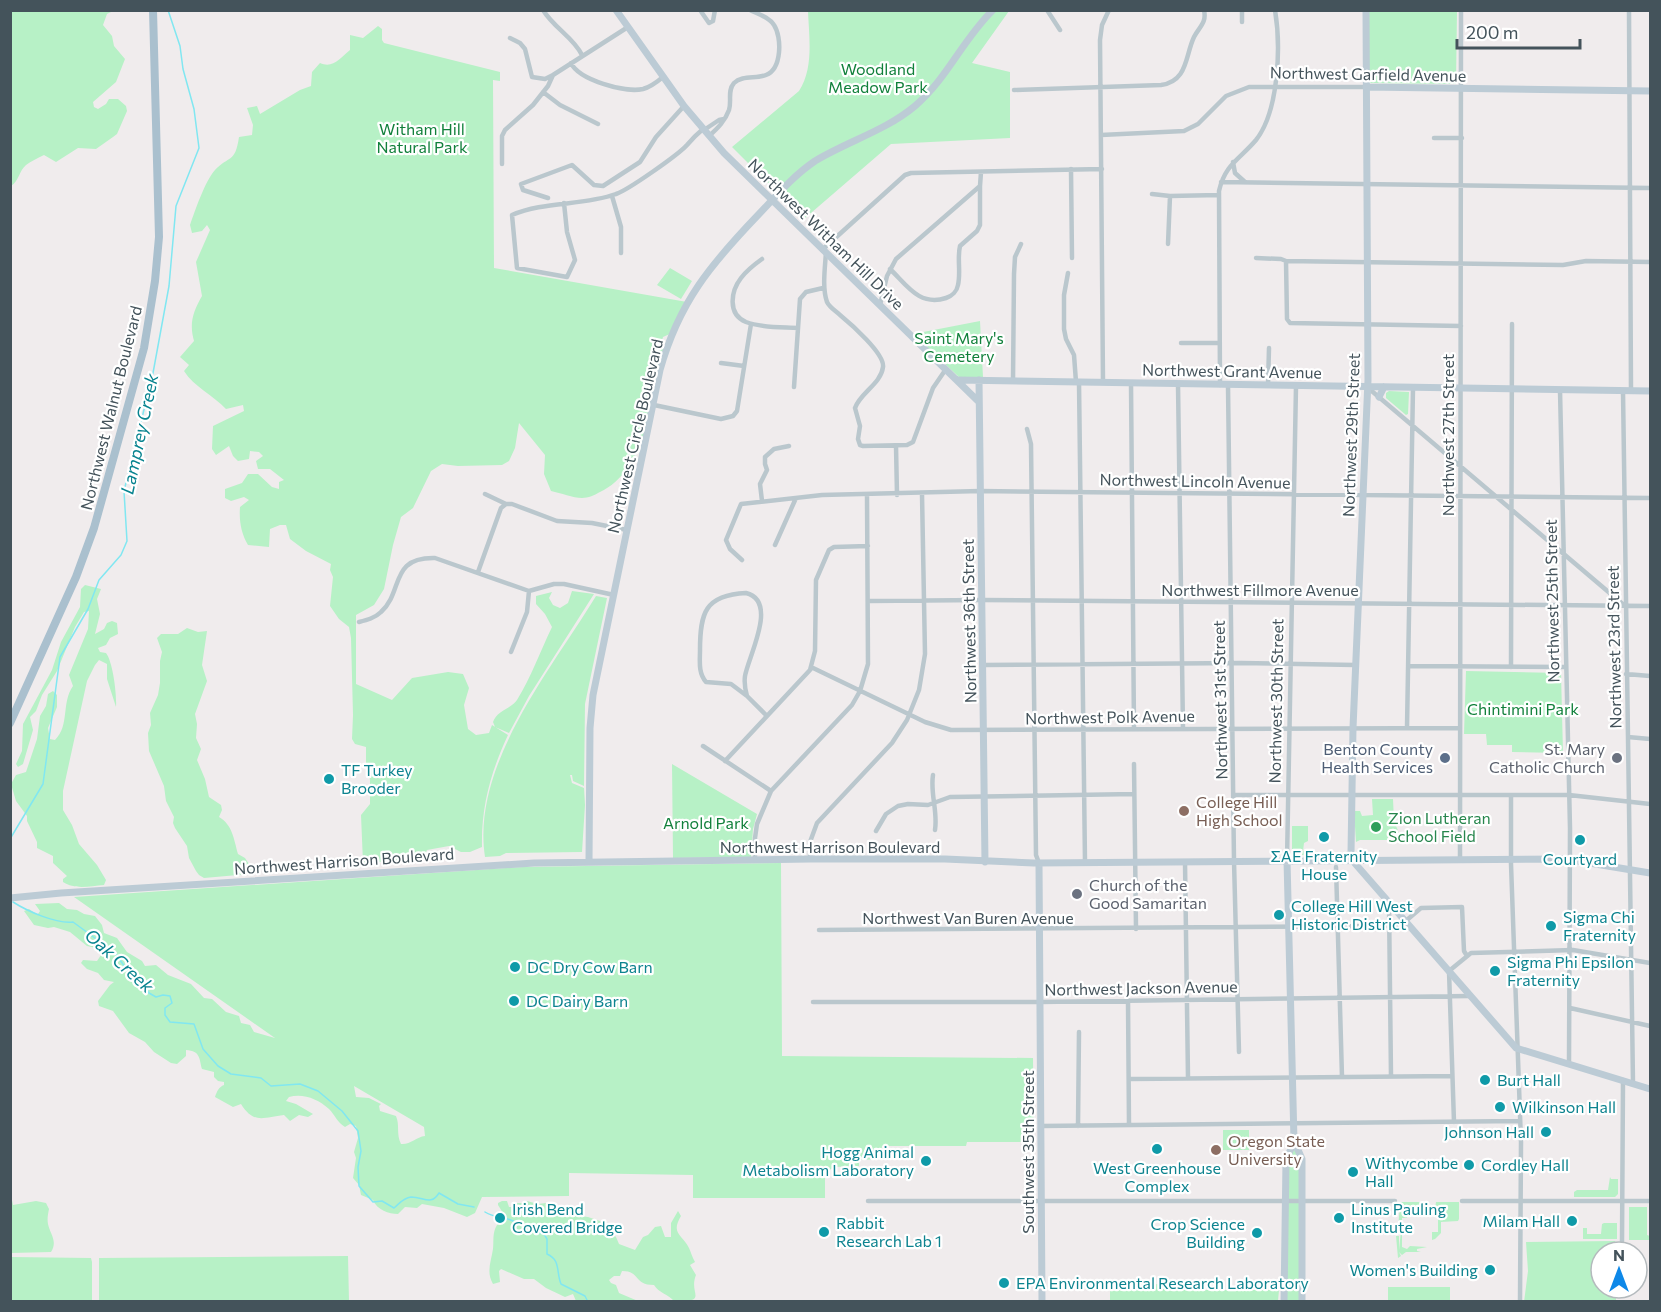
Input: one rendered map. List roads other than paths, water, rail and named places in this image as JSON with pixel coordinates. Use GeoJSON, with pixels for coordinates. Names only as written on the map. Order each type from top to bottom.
{"type":"FeatureCollection","features":[{"type":"Feature","properties":{"kind":"main road","name":"Northwest Walnut Boulevard"},"geometry":{"type":"LineString","coordinates":[[10,723],[76,577],[90,538],[144,348],[155,281],[159,237],[153,10]]}},
{"type":"Feature","properties":{"kind":"street"},"geometry":{"type":"LineString","coordinates":[[543,10],[555,27],[574,43],[582,55]]}},
{"type":"Feature","properties":{"kind":"street","name":"Northwest Witham Hill Drive"},"geometry":{"type":"LineString","coordinates":[[616,10],[684,106],[706,132],[771,201],[979,402]]}},
{"type":"Feature","properties":{"kind":"street"},"geometry":{"type":"LineString","coordinates":[[699,10],[709,23],[713,21],[715,10]]}},
{"type":"Feature","properties":{"kind":"street"},"geometry":{"type":"LineString","coordinates":[[564,203],[567,232],[575,260],[567,278],[517,268],[512,215],[564,203],[612,196],[621,192],[655,170],[687,145],[693,136],[722,124],[729,110],[731,91],[740,79],[766,75],[773,70],[778,63],[777,31],[772,22],[750,10]]}},
{"type":"Feature","properties":{"kind":"street"},"geometry":{"type":"LineString","coordinates":[[762,16],[765,10]]}},
{"type":"Feature","properties":{"kind":"street","name":"Northwest Circle Boulevard"},"geometry":{"type":"LineString","coordinates":[[589,862],[591,706],[667,346],[691,295],[720,255],[789,182],[807,167],[885,126],[913,108],[939,80],[971,34],[993,10]]}},
{"type":"Feature","properties":{"kind":"street"},"geometry":{"type":"LineString","coordinates":[[1047,10],[1060,30]]}},
{"type":"Feature","properties":{"kind":"street"},"geometry":{"type":"LineString","coordinates":[[1103,382],[1100,87],[1101,30],[1108,10]]}},
{"type":"Feature","properties":{"kind":"street"},"geometry":{"type":"LineString","coordinates":[[1014,90],[1161,85],[1174,81],[1185,69],[1195,35],[1205,20],[1204,10]]}},
{"type":"Feature","properties":{"kind":"street"},"geometry":{"type":"LineString","coordinates":[[1242,10],[1242,22]]}},
{"type":"Feature","properties":{"kind":"street"},"geometry":{"type":"LineString","coordinates":[[1275,10],[1277,32],[1273,104],[1264,127],[1255,141],[1233,162],[1224,173],[1221,182],[1650,188]]}},
{"type":"Feature","properties":{"kind":"street","name":"Northwest 29th Street"},"geometry":{"type":"LineString","coordinates":[[1352,860],[1350,846],[1353,728],[1367,387],[1365,10]]}},
{"type":"Feature","properties":{"kind":"street","name":"Northwest 27th Street"},"geometry":{"type":"LineString","coordinates":[[1460,859],[1461,10]]}},
{"type":"Feature","properties":{"kind":"street"},"geometry":{"type":"LineString","coordinates":[[1629,10],[1631,391]]}},
{"type":"Feature","properties":{"kind":"street"},"geometry":{"type":"LineString","coordinates":[[510,38],[520,43],[525,49],[532,77],[545,80],[628,27]]}},
{"type":"Feature","properties":{"kind":"street"},"geometry":{"type":"LineString","coordinates":[[571,63],[575,69],[598,82],[641,90],[663,77]]}},
{"type":"Feature","properties":{"kind":"street"},"geometry":{"type":"LineString","coordinates":[[502,164],[502,136],[505,130],[533,105],[553,75]]}},
{"type":"Feature","properties":{"kind":"street","name":"Northwest Garfield Avenue"},"geometry":{"type":"LineString","coordinates":[[1101,135],[1184,131],[1198,124],[1215,105],[1231,93],[1250,87],[1650,91]]}},
{"type":"Feature","properties":{"kind":"street"},"geometry":{"type":"LineString","coordinates":[[543,92],[560,105],[598,123]]}},
{"type":"Feature","properties":{"kind":"street"},"geometry":{"type":"LineString","coordinates":[[548,198],[523,190],[521,184],[572,165],[594,185],[603,186],[640,162],[656,137],[684,106]]}},
{"type":"Feature","properties":{"kind":"street"},"geometry":{"type":"LineString","coordinates":[[1434,138],[1462,138]]}},
{"type":"Feature","properties":{"kind":"street"},"geometry":{"type":"LineString","coordinates":[[1233,162],[1235,173],[1245,182]]}},
{"type":"Feature","properties":{"kind":"street"},"geometry":{"type":"LineString","coordinates":[[1071,169],[1072,258]]}},
{"type":"Feature","properties":{"kind":"street"},"geometry":{"type":"LineString","coordinates":[[946,369],[933,388],[920,418],[915,440],[909,444],[896,446],[863,446],[859,443],[860,426],[855,408],[858,401],[879,378],[883,369],[882,359],[874,348],[829,305],[823,288],[825,283],[824,251],[907,174],[1102,169]]}},
{"type":"Feature","properties":{"kind":"street"},"geometry":{"type":"LineString","coordinates":[[890,269],[909,290],[921,297],[939,300],[955,292],[959,282],[960,246],[977,231],[980,225],[981,172]]}},
{"type":"Feature","properties":{"kind":"street","name":"Northwest 31st Street"},"geometry":{"type":"LineString","coordinates":[[1221,182],[1219,195],[1219,343],[1224,385],[1230,493],[1234,861],[1239,1052]]}},
{"type":"Feature","properties":{"kind":"street"},"geometry":{"type":"LineString","coordinates":[[880,305],[890,269],[905,251],[980,186]]}},
{"type":"Feature","properties":{"kind":"street"},"geometry":{"type":"LineString","coordinates":[[1152,194],[1219,195]]}},
{"type":"Feature","properties":{"kind":"street"},"geometry":{"type":"LineString","coordinates":[[612,196],[621,227],[621,253]]}},
{"type":"Feature","properties":{"kind":"street"},"geometry":{"type":"LineString","coordinates":[[1168,244],[1170,196]]}},
{"type":"Feature","properties":{"kind":"street"},"geometry":{"type":"LineString","coordinates":[[1013,381],[1014,274],[1015,257],[1021,244]]}},
{"type":"Feature","properties":{"kind":"street"},"geometry":{"type":"LineString","coordinates":[[1256,258],[1286,261],[1563,266],[1586,261],[1650,262]]}},
{"type":"Feature","properties":{"kind":"street"},"geometry":{"type":"LineString","coordinates":[[762,259],[743,275],[737,285],[733,307],[737,316],[751,324],[798,328]]}},
{"type":"Feature","properties":{"kind":"street"},"geometry":{"type":"LineString","coordinates":[[1286,261],[1288,322],[1461,326]]}},
{"type":"Feature","properties":{"kind":"street"},"geometry":{"type":"LineString","coordinates":[[1068,273],[1064,295],[1064,329],[1074,355],[1078,382],[1085,862]]}},
{"type":"Feature","properties":{"kind":"street"},"geometry":{"type":"LineString","coordinates":[[794,387],[800,299],[802,294],[823,288]]}},
{"type":"Feature","properties":{"kind":"street"},"geometry":{"type":"LineString","coordinates":[[654,405],[721,419],[731,418],[737,411],[751,324]]}},
{"type":"Feature","properties":{"kind":"street"},"geometry":{"type":"LineString","coordinates":[[1511,667],[1512,324]]}},
{"type":"Feature","properties":{"kind":"street"},"geometry":{"type":"LineString","coordinates":[[1181,344],[1219,343]]}},
{"type":"Feature","properties":{"kind":"street"},"geometry":{"type":"LineString","coordinates":[[1268,385],[1269,348]]}},
{"type":"Feature","properties":{"kind":"street"},"geometry":{"type":"LineString","coordinates":[[721,363],[744,366]]}},
{"type":"Feature","properties":{"kind":"street","name":"Northwest Grant Avenue"},"geometry":{"type":"LineString","coordinates":[[958,380],[1650,391]]}},
{"type":"Feature","properties":{"kind":"street","name":"Northwest 36th Street"},"geometry":{"type":"LineString","coordinates":[[979,380],[986,862]]}},
{"type":"Feature","properties":{"kind":"street"},"geometry":{"type":"LineString","coordinates":[[1131,383],[1134,729]]}},
{"type":"Feature","properties":{"kind":"street"},"geometry":{"type":"LineString","coordinates":[[1178,384],[1183,729]]}},
{"type":"Feature","properties":{"kind":"street","name":"Northwest 30th Street"},"geometry":{"type":"LineString","coordinates":[[1294,1141],[1287,860],[1296,386]]}},
{"type":"Feature","properties":{"kind":"street"},"geometry":{"type":"LineString","coordinates":[[1367,387],[1625,606]]}},
{"type":"Feature","properties":{"kind":"street"},"geometry":{"type":"LineString","coordinates":[[1379,397],[1384,387]]}},
{"type":"Feature","properties":{"kind":"street"},"geometry":{"type":"LineString","coordinates":[[1407,728],[1413,388]]}},
{"type":"Feature","properties":{"kind":"street","name":"Northwest 25th Street"},"geometry":{"type":"LineString","coordinates":[[1560,390],[1569,795],[1569,1063]]}},
{"type":"Feature","properties":{"kind":"street","name":"Northwest 23rd Street"},"geometry":{"type":"LineString","coordinates":[[1623,391],[1633,1083]]}},
{"type":"Feature","properties":{"kind":"street"},"geometry":{"type":"LineString","coordinates":[[1027,429],[1031,444],[1035,796],[1038,859]]}},
{"type":"Feature","properties":{"kind":"street"},"geometry":{"type":"LineString","coordinates":[[762,501],[760,484],[767,470],[765,457],[774,449],[789,446]]}},
{"type":"Feature","properties":{"kind":"street"},"geometry":{"type":"LineString","coordinates":[[896,446],[897,495]]}},
{"type":"Feature","properties":{"kind":"street","name":"Northwest Lincoln Avenue"},"geometry":{"type":"LineString","coordinates":[[741,560],[730,549],[726,540],[741,504],[796,498],[1031,491],[1650,498]]}},
{"type":"Feature","properties":{"kind":"street"},"geometry":{"type":"LineString","coordinates":[[485,494],[506,504],[512,504],[557,521],[592,523],[627,530]]}},
{"type":"Feature","properties":{"kind":"street"},"geometry":{"type":"LineString","coordinates":[[810,859],[810,842],[817,823],[892,743],[909,715],[919,690],[924,662],[922,494]]}},
{"type":"Feature","properties":{"kind":"street"},"geometry":{"type":"LineString","coordinates":[[755,860],[757,824],[771,791],[852,705],[860,691],[868,664],[867,495]]}},
{"type":"Feature","properties":{"kind":"street"},"geometry":{"type":"LineString","coordinates":[[775,545],[796,498]]}},
{"type":"Feature","properties":{"kind":"street"},"geometry":{"type":"LineString","coordinates":[[478,572],[501,508],[506,504]]}},
{"type":"Feature","properties":{"kind":"street"},"geometry":{"type":"LineString","coordinates":[[725,761],[811,667],[815,651],[816,580],[829,550],[834,547],[868,546]]}},
{"type":"Feature","properties":{"kind":"street"},"geometry":{"type":"LineString","coordinates":[[360,622],[380,613],[387,605],[400,573],[407,565],[425,558],[435,558],[529,591],[554,584],[564,584],[614,595]]}},
{"type":"Feature","properties":{"kind":"street"},"geometry":{"type":"LineString","coordinates":[[511,652],[527,612],[529,591]]}},
{"type":"Feature","properties":{"kind":"street"},"geometry":{"type":"LineString","coordinates":[[747,696],[745,677],[759,631],[759,605],[755,597],[750,594],[727,595],[710,604],[704,613],[700,627],[702,676],[708,683],[733,685],[766,715]]}},
{"type":"Feature","properties":{"kind":"street","name":"Northwest Fillmore Avenue"},"geometry":{"type":"LineString","coordinates":[[869,601],[1033,600],[1650,606]]}},
{"type":"Feature","properties":{"kind":"street"},"geometry":{"type":"LineString","coordinates":[[983,665],[1182,663],[1355,665]]}},
{"type":"Feature","properties":{"kind":"street"},"geometry":{"type":"LineString","coordinates":[[1408,666],[1566,668]]}},
{"type":"Feature","properties":{"kind":"street","name":"Northwest Polk Avenue"},"geometry":{"type":"LineString","coordinates":[[811,667],[909,715],[944,729],[984,731],[1460,728]]}},
{"type":"Feature","properties":{"kind":"street"},"geometry":{"type":"LineString","coordinates":[[1626,674],[1650,676]]}},
{"type":"Feature","properties":{"kind":"street"},"geometry":{"type":"LineString","coordinates":[[733,685],[745,677]]}},
{"type":"Feature","properties":{"kind":"street"},"geometry":{"type":"LineString","coordinates":[[1628,737],[1650,739]]}},
{"type":"Feature","properties":{"kind":"street"},"geometry":{"type":"LineString","coordinates":[[703,746],[771,791]]}},
{"type":"Feature","properties":{"kind":"street"},"geometry":{"type":"LineString","coordinates":[[1134,764],[1136,928]]}},
{"type":"Feature","properties":{"kind":"street"},"geometry":{"type":"LineString","coordinates":[[933,775],[931,790],[937,814],[935,830]]}},
{"type":"Feature","properties":{"kind":"street"},"geometry":{"type":"LineString","coordinates":[[876,831],[886,814],[894,808],[904,805],[924,806],[950,797],[1134,794]]}},
{"type":"Feature","properties":{"kind":"street"},"geometry":{"type":"LineString","coordinates":[[1233,795],[1569,795],[1650,804]]}},
{"type":"Feature","properties":{"kind":"street"},"geometry":{"type":"LineString","coordinates":[[1511,795],[1510,859],[1520,1121],[1520,1302]]}},
{"type":"Feature","properties":{"kind":"street","name":"Northwest Harrison Boulevard"},"geometry":{"type":"LineString","coordinates":[[10,898],[457,866],[589,862],[810,859],[986,862],[1038,859],[1085,862],[1569,859],[1650,873]]}},
{"type":"Feature","properties":{"kind":"street","name":"Southwest 35th Street"},"geometry":{"type":"LineString","coordinates":[[1038,859],[1042,1302]]}},
{"type":"Feature","properties":{"kind":"street"},"geometry":{"type":"LineString","coordinates":[[1352,860],[1516,1048],[1650,1089]]}},
{"type":"Feature","properties":{"kind":"street"},"geometry":{"type":"LineString","coordinates":[[1185,861],[1188,1078]]}},
{"type":"Feature","properties":{"kind":"street"},"geometry":{"type":"LineString","coordinates":[[1336,867],[1342,1077]]}},
{"type":"Feature","properties":{"kind":"street"},"geometry":{"type":"LineString","coordinates":[[1389,904],[1391,1076]]}},
{"type":"Feature","properties":{"kind":"street","name":"Northwest Van Buren Avenue"},"geometry":{"type":"LineString","coordinates":[[819,930],[1388,926],[1401,925],[1421,908],[1462,907],[1464,951],[1467,956]]}},
{"type":"Feature","properties":{"kind":"street"},"geometry":{"type":"LineString","coordinates":[[1449,971],[1471,953],[1569,950],[1650,963]]}},
{"type":"Feature","properties":{"kind":"street"},"geometry":{"type":"LineString","coordinates":[[1449,971],[1454,1122]]}},
{"type":"Feature","properties":{"kind":"street","name":"Northwest Jackson Avenue"},"geometry":{"type":"LineString","coordinates":[[813,1002],[1040,1002],[1469,996]]}},
{"type":"Feature","properties":{"kind":"street"},"geometry":{"type":"LineString","coordinates":[[1128,1000],[1129,1125]]}},
{"type":"Feature","properties":{"kind":"street"},"geometry":{"type":"LineString","coordinates":[[1570,1008],[1650,1026]]}},
{"type":"Feature","properties":{"kind":"street"},"geometry":{"type":"LineString","coordinates":[[1078,1032],[1078,1126]]}},
{"type":"Feature","properties":{"kind":"street"},"geometry":{"type":"LineString","coordinates":[[1129,1079],[1452,1076]]}},
{"type":"Feature","properties":{"kind":"street"},"geometry":{"type":"LineString","coordinates":[[1622,1240],[1623,1080]]}},
{"type":"Feature","properties":{"kind":"street"},"geometry":{"type":"LineString","coordinates":[[1041,1126],[1520,1121]]}},
{"type":"Feature","properties":{"kind":"street"},"geometry":{"type":"LineString","coordinates":[[1294,1141],[1302,1160],[1302,1302]]}},
{"type":"Feature","properties":{"kind":"street"},"geometry":{"type":"LineString","coordinates":[[1284,1302],[1286,1161],[1294,1141]]}},
{"type":"Feature","properties":{"kind":"street"},"geometry":{"type":"LineString","coordinates":[[868,1201],[1395,1200]]}},
{"type":"Feature","properties":{"kind":"street"},"geometry":{"type":"LineString","coordinates":[[1462,1201],[1650,1201]]}},
{"type":"Feature","properties":{"kind":"waterway","name":"Lamprey Creek"},"geometry":{"type":"LineString","coordinates":[[10,839],[43,784],[60,657],[88,609],[99,580],[121,555],[127,541],[124,491],[153,373],[169,286],[176,206],[199,148],[194,109],[183,69],[180,46],[168,10]]}},
{"type":"Feature","properties":{"kind":"waterway","name":"Oak Creek"},"geometry":{"type":"LineString","coordinates":[[13,902],[50,919],[73,922],[114,952],[131,975],[140,978],[149,993],[156,997],[170,996],[172,1003],[165,1008],[165,1015],[170,1022],[194,1024],[203,1049],[218,1066],[231,1074],[261,1078],[271,1086],[300,1084],[318,1091],[342,1111],[358,1131],[361,1151],[358,1167],[359,1186],[373,1202],[382,1201],[394,1208],[408,1198],[430,1200],[439,1193],[458,1204],[474,1207]]}},
{"type":"Feature","properties":{"kind":"waterway","name":"Oak Creek"},"geometry":{"type":"LineString","coordinates":[[485,1212],[509,1219],[544,1234],[547,1239],[547,1254],[556,1263],[561,1284],[585,1296],[588,1302]]}},
{"type":"Feature","properties":{"kind":"place","name":"Benton County Health Services"},"geometry":{"type":"Point","coordinates":[1445,758]}},
{"type":"Feature","properties":{"kind":"place","name":"St. Mary Catholic Church"},"geometry":{"type":"Point","coordinates":[1617,758]}},
{"type":"Feature","properties":{"kind":"place","name":"TF Turkey Brooder"},"geometry":{"type":"Point","coordinates":[329,779]}},
{"type":"Feature","properties":{"kind":"place","name":"College Hill High School"},"geometry":{"type":"Point","coordinates":[1184,811]}},
{"type":"Feature","properties":{"kind":"place","name":"Zion Lutheran School Field"},"geometry":{"type":"Point","coordinates":[1376,827]}},
{"type":"Feature","properties":{"kind":"place","name":"ΣΑΕ Fraternity House"},"geometry":{"type":"Point","coordinates":[1324,837]}},
{"type":"Feature","properties":{"kind":"place","name":"Courtyard"},"geometry":{"type":"Point","coordinates":[1580,840]}},
{"type":"Feature","properties":{"kind":"place","name":"Church of the Good Samaritan"},"geometry":{"type":"Point","coordinates":[1077,894]}},
{"type":"Feature","properties":{"kind":"place","name":"College Hill West Historic District"},"geometry":{"type":"Point","coordinates":[1279,915]}},
{"type":"Feature","properties":{"kind":"place","name":"Sigma Chi Fraternity"},"geometry":{"type":"Point","coordinates":[1551,926]}},
{"type":"Feature","properties":{"kind":"place","name":"DC Dry Cow Barn"},"geometry":{"type":"Point","coordinates":[515,967]}},
{"type":"Feature","properties":{"kind":"place","name":"Sigma Phi Epsilon Fraternity"},"geometry":{"type":"Point","coordinates":[1495,971]}},
{"type":"Feature","properties":{"kind":"place","name":"DC Dairy Barn"},"geometry":{"type":"Point","coordinates":[514,1001]}},
{"type":"Feature","properties":{"kind":"place","name":"Burt Hall"},"geometry":{"type":"Point","coordinates":[1485,1080]}},
{"type":"Feature","properties":{"kind":"place","name":"Wilkinson Hall"},"geometry":{"type":"Point","coordinates":[1500,1107]}},
{"type":"Feature","properties":{"kind":"place","name":"Johnson Hall"},"geometry":{"type":"Point","coordinates":[1546,1132]}},
{"type":"Feature","properties":{"kind":"place","name":"West Greenhouse Complex"},"geometry":{"type":"Point","coordinates":[1157,1149]}},
{"type":"Feature","properties":{"kind":"place","name":"Oregon State University"},"geometry":{"type":"Point","coordinates":[1216,1150]}},
{"type":"Feature","properties":{"kind":"place","name":"Hogg Animal Metabolism Laboratory"},"geometry":{"type":"Point","coordinates":[926,1161]}},
{"type":"Feature","properties":{"kind":"place","name":"Cordley Hall"},"geometry":{"type":"Point","coordinates":[1469,1165]}},
{"type":"Feature","properties":{"kind":"place","name":"Withycombe Hall"},"geometry":{"type":"Point","coordinates":[1353,1172]}},
{"type":"Feature","properties":{"kind":"place","name":"Irish Bend Covered Bridge"},"geometry":{"type":"Point","coordinates":[500,1218]}},
{"type":"Feature","properties":{"kind":"place","name":"Linus Pauling Institute"},"geometry":{"type":"Point","coordinates":[1339,1218]}},
{"type":"Feature","properties":{"kind":"place","name":"Milam Hall"},"geometry":{"type":"Point","coordinates":[1572,1221]}},
{"type":"Feature","properties":{"kind":"place","name":"Rabbit Research Lab 1"},"geometry":{"type":"Point","coordinates":[824,1232]}},
{"type":"Feature","properties":{"kind":"place","name":"Crop Science Building"},"geometry":{"type":"Point","coordinates":[1257,1233]}},
{"type":"Feature","properties":{"kind":"place","name":"Women's Building"},"geometry":{"type":"Point","coordinates":[1490,1270]}},
{"type":"Feature","properties":{"kind":"place","name":"EPA Environmental Research Laboratory"},"geometry":{"type":"Point","coordinates":[1004,1283]}},
{"type":"Feature","properties":{"kind":"park label","name":"Woodland Meadow Park"},"geometry":{"type":"Point","coordinates":[878,78]}},
{"type":"Feature","properties":{"kind":"park label","name":"Witham Hill Natural Park"},"geometry":{"type":"Point","coordinates":[422,138]}},
{"type":"Feature","properties":{"kind":"park label","name":"Saint Mary's Cemetery"},"geometry":{"type":"Point","coordinates":[959,347]}},
{"type":"Feature","properties":{"kind":"park label","name":"Chintimini Park"},"geometry":{"type":"Point","coordinates":[1523,709]}},
{"type":"Feature","properties":{"kind":"park label","name":"Arnold Park"},"geometry":{"type":"Point","coordinates":[706,823]}}]}
